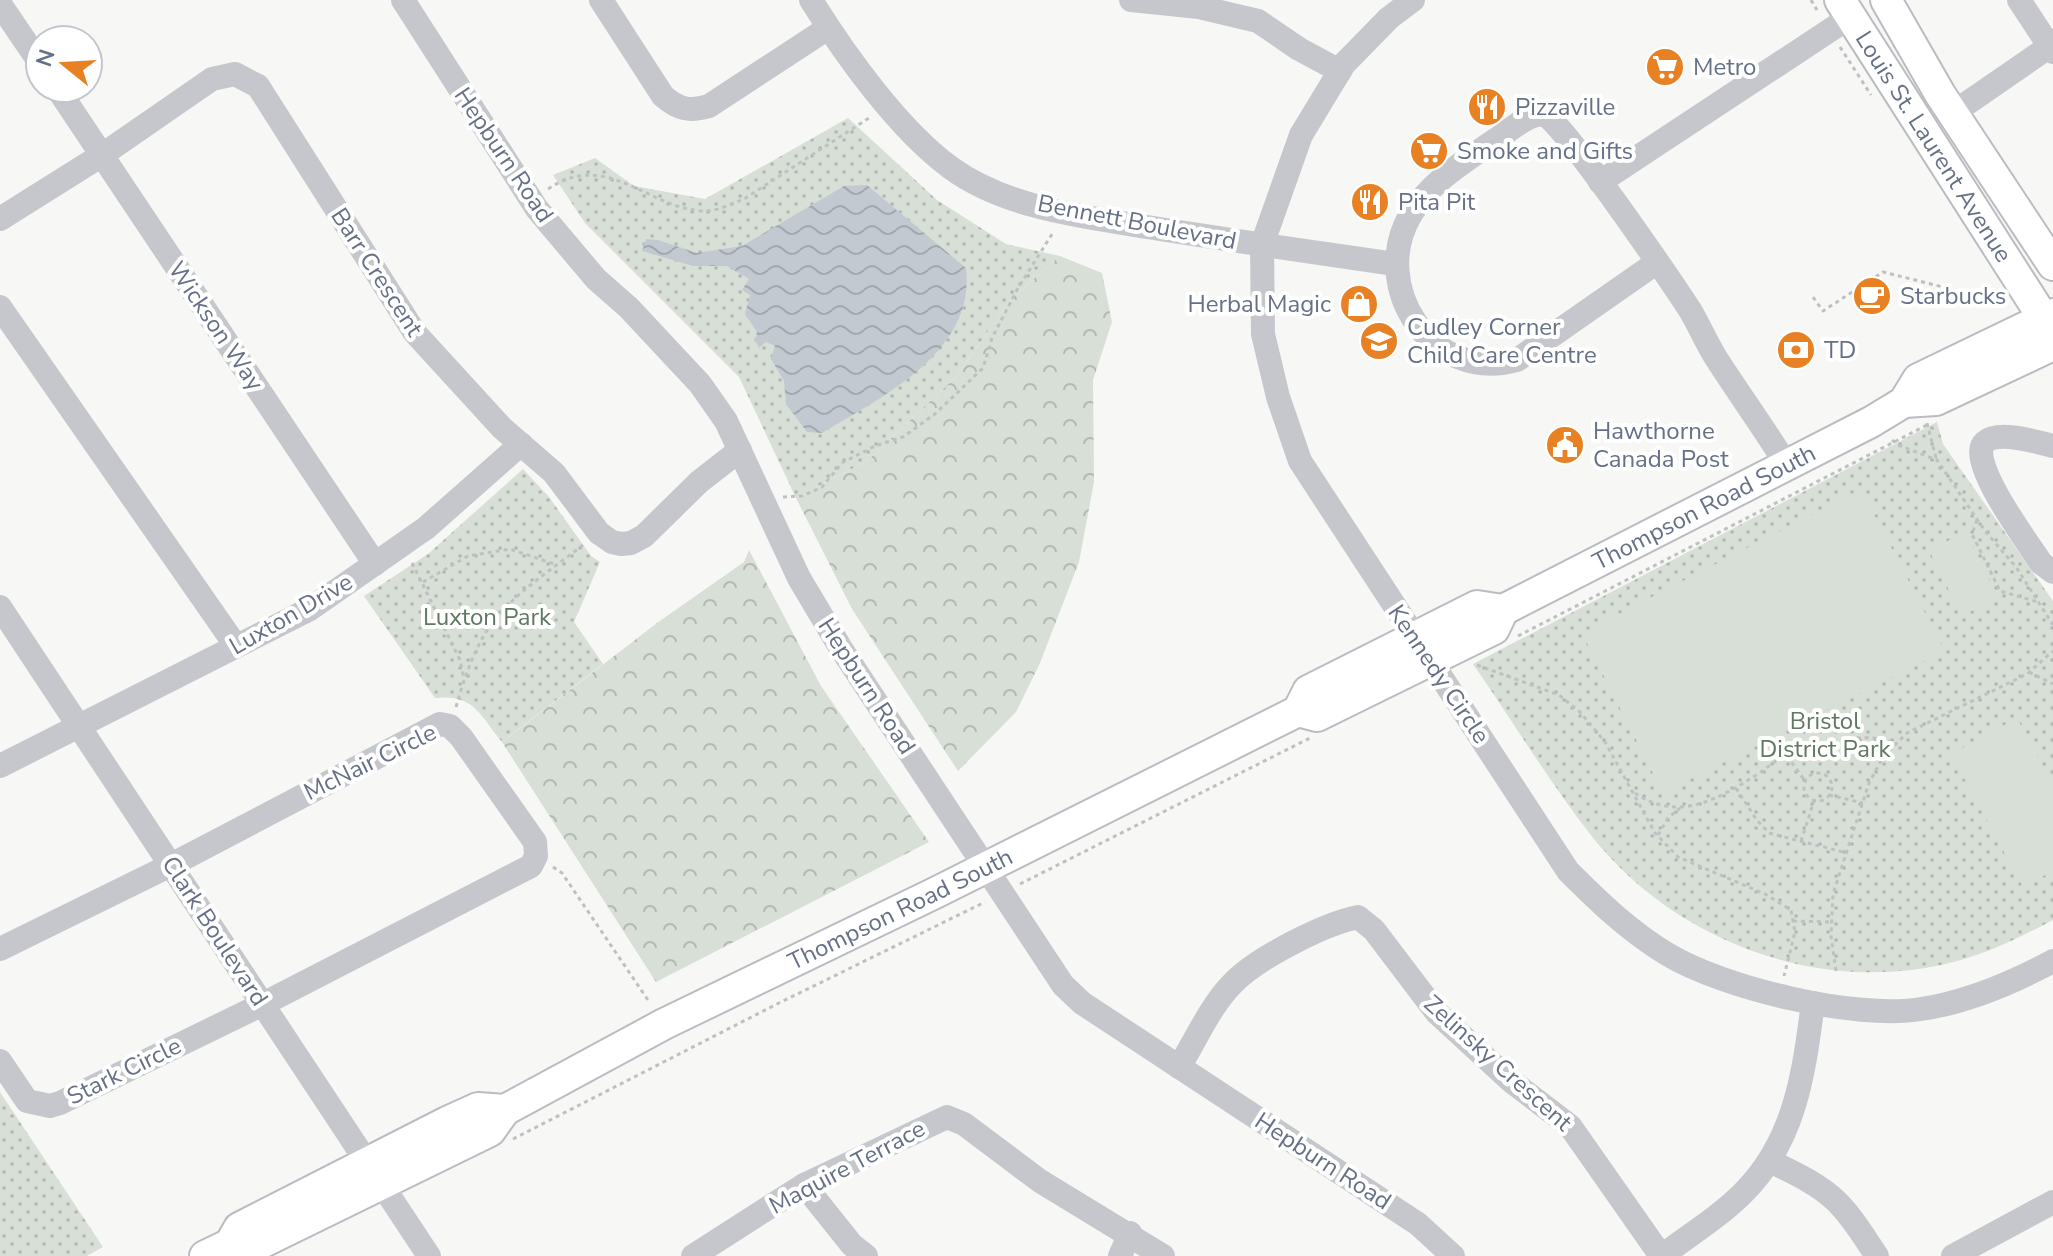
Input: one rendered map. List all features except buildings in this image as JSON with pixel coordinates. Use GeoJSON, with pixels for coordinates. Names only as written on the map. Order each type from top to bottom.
{"type":"FeatureCollection","features":[{"type":"Feature","properties":{"kind":"main road","name":"Louis St. Laurent Avenue"},"geometry":{"type":"LineString","coordinates":[[1886,0],[1953,113],[2053,265]]}},
{"type":"Feature","properties":{"kind":"main road","name":"Louis St. Laurent Avenue"},"geometry":{"type":"LineString","coordinates":[[1845,8],[2051,327]]}},
{"type":"Feature","properties":{"kind":"main road","name":"Thompson Road South"},"geometry":{"type":"LineString","coordinates":[[217,1250],[253,1247],[375,1174],[490,1131],[505,1110],[664,1024],[986,867],[1308,722],[1308,691],[1423,649],[1477,606],[1503,610],[1786,464],[1882,432],[2051,327]]}},
{"type":"Feature","properties":{"kind":"street","name":"Hepburn Road"},"geometry":{"type":"LineString","coordinates":[[403,0],[532,200],[565,244],[700,384],[726,421],[799,578],[833,635],[1063,985],[1082,1003],[1418,1224],[1453,1256]]}},
{"type":"Feature","properties":{"kind":"street"},"geometry":{"type":"LineString","coordinates":[[601,0],[663,96],[686,110],[709,106],[828,28]]}},
{"type":"Feature","properties":{"kind":"street","name":"Bennett Boulevard"},"geometry":{"type":"LineString","coordinates":[[811,0],[828,28],[888,106],[950,168],[983,187],[1066,213],[1395,264]]}},
{"type":"Feature","properties":{"kind":"street"},"geometry":{"type":"LineString","coordinates":[[1131,0],[1175,3],[1258,21],[1299,49],[1340,71]]}},
{"type":"Feature","properties":{"kind":"street","name":"Kennedy Circle"},"geometry":{"type":"LineString","coordinates":[[1413,0],[1389,18],[1340,71],[1301,135],[1262,245],[1263,334],[1278,397],[1300,461],[1568,871],[1608,910],[1669,955],[1736,984],[1813,1003],[1859,1009],[1919,1010],[1972,997],[2021,978],[2053,961]]}},
{"type":"Feature","properties":{"kind":"street"},"geometry":{"type":"LineString","coordinates":[[1953,113],[2052,47],[2019,0]]}},
{"type":"Feature","properties":{"kind":"street"},"geometry":{"type":"LineString","coordinates":[[7,7],[24,36]]}},
{"type":"Feature","properties":{"kind":"street"},"geometry":{"type":"LineString","coordinates":[[1600,182],[1845,8]]}},
{"type":"Feature","properties":{"kind":"street","name":"Barr Crescent"},"geometry":{"type":"LineString","coordinates":[[0,219],[102,155],[212,79],[235,74],[258,86],[415,333],[502,428],[568,489],[599,533]]}},
{"type":"Feature","properties":{"kind":"street","name":"Wickson Way"},"geometry":{"type":"LineString","coordinates":[[68,104],[375,564]]}},
{"type":"Feature","properties":{"kind":"street"},"geometry":{"type":"LineString","coordinates":[[1656,263],[1517,360],[1493,363],[1469,362],[1451,355],[1424,335],[1413,319],[1400,288],[1395,264],[1402,233],[1410,216],[1440,179],[1528,119],[1547,116],[1562,129],[1689,310],[1786,464]]}},
{"type":"Feature","properties":{"kind":"street"},"geometry":{"type":"LineString","coordinates":[[0,307],[236,646]]}},
{"type":"Feature","properties":{"kind":"street"},"geometry":{"type":"LineString","coordinates":[[2053,446],[2016,437],[1989,439],[1982,444],[1979,454],[1991,485],[2041,563],[2053,572]]}},
{"type":"Feature","properties":{"kind":"street","name":"Luxton Drive"},"geometry":{"type":"LineString","coordinates":[[0,766],[310,609],[426,528],[521,444]]}},
{"type":"Feature","properties":{"kind":"street"},"geometry":{"type":"LineString","coordinates":[[599,533],[621,544],[644,536],[699,482],[740,450]]}},
{"type":"Feature","properties":{"kind":"street","name":"Clark Boulevard"},"geometry":{"type":"LineString","coordinates":[[0,607],[429,1256]]}},
{"type":"Feature","properties":{"kind":"street","name":"McNair Circle"},"geometry":{"type":"LineString","coordinates":[[171,865],[440,724],[450,726],[461,737],[535,842],[536,856]]}},
{"type":"Feature","properties":{"kind":"street"},"geometry":{"type":"LineString","coordinates":[[263,1004],[531,866],[536,856]]}},
{"type":"Feature","properties":{"kind":"street"},"geometry":{"type":"LineString","coordinates":[[0,949],[171,865]]}},
{"type":"Feature","properties":{"kind":"street","name":"Zelinsky Crescent"},"geometry":{"type":"LineString","coordinates":[[1179,1067],[1234,982],[1252,967],[1337,921],[1358,917],[1374,930],[1437,1013],[1511,1081],[1570,1126],[1662,1256]]}},
{"type":"Feature","properties":{"kind":"street"},"geometry":{"type":"LineString","coordinates":[[1662,1256],[1744,1192],[1770,1161],[1803,1082],[1813,1003]]}},
{"type":"Feature","properties":{"kind":"street","name":"Stark Circle"},"geometry":{"type":"LineString","coordinates":[[0,1061],[27,1101],[50,1106],[263,1004]]}},
{"type":"Feature","properties":{"kind":"street","name":"Maquire Terrace"},"geometry":{"type":"LineString","coordinates":[[693,1256],[804,1185],[947,1117],[964,1124],[1040,1181],[1130,1233],[1163,1256]]}},
{"type":"Feature","properties":{"kind":"street"},"geometry":{"type":"LineString","coordinates":[[1770,1161],[1835,1199],[1877,1256]]}},
{"type":"Feature","properties":{"kind":"street"},"geometry":{"type":"LineString","coordinates":[[804,1185],[852,1245],[866,1256]]}},
{"type":"Feature","properties":{"kind":"street"},"geometry":{"type":"LineString","coordinates":[[1953,1256],[2053,1202]]}},
{"type":"Feature","properties":{"kind":"street"},"geometry":{"type":"LineString","coordinates":[[1120,1256],[1130,1233]]}},
{"type":"Feature","properties":{"kind":"path"},"geometry":{"type":"LineString","coordinates":[[532,200],[567,178],[582,175],[613,179],[681,206],[702,211],[722,208],[744,199],[888,106]]}},
{"type":"Feature","properties":{"kind":"path"},"geometry":{"type":"LineString","coordinates":[[763,497],[802,496],[822,487],[842,463],[875,446],[903,437],[935,414],[983,368],[992,338],[1018,288],[1066,213]]}},
{"type":"Feature","properties":{"kind":"path"},"geometry":{"type":"LineString","coordinates":[[1813,297],[1823,311],[1883,272],[2006,304]]}},
{"type":"Feature","properties":{"kind":"path"},"geometry":{"type":"LineString","coordinates":[[1916,409],[1927,424],[1937,460],[1977,520],[2016,567],[2053,625]]}},
{"type":"Feature","properties":{"kind":"path"},"geometry":{"type":"LineString","coordinates":[[1517,636],[1882,432],[1927,424]]}},
{"type":"Feature","properties":{"kind":"path"},"geometry":{"type":"LineString","coordinates":[[1882,432],[1937,460]]}},
{"type":"Feature","properties":{"kind":"path"},"geometry":{"type":"LineString","coordinates":[[1977,520],[1972,534],[2000,591],[2038,602]]}},
{"type":"Feature","properties":{"kind":"path"},"geometry":{"type":"LineString","coordinates":[[450,726],[464,679],[486,631],[521,593],[599,533]]}},
{"type":"Feature","properties":{"kind":"path"},"geometry":{"type":"LineString","coordinates":[[401,546],[423,582],[460,660],[464,679]]}},
{"type":"Feature","properties":{"kind":"path"},"geometry":{"type":"LineString","coordinates":[[423,582],[468,556],[510,549],[558,565]]}},
{"type":"Feature","properties":{"kind":"path"},"geometry":{"type":"LineString","coordinates":[[1836,971],[1833,894],[1869,783],[1883,757],[1907,733],[2029,672],[2053,651]]}},
{"type":"Feature","properties":{"kind":"path"},"geometry":{"type":"LineString","coordinates":[[1470,661],[1559,695],[1580,712],[1605,742],[1658,835],[1678,857],[1765,894],[1791,910],[1795,932],[1778,994]]}},
{"type":"Feature","properties":{"kind":"path"},"geometry":{"type":"LineString","coordinates":[[2029,672],[2053,684]]}},
{"type":"Feature","properties":{"kind":"path"},"geometry":{"type":"LineString","coordinates":[[512,1139],[1002,893],[1308,722]]}},
{"type":"Feature","properties":{"kind":"path"},"geometry":{"type":"LineString","coordinates":[[1632,791],[1659,807],[1680,808],[1708,802],[1787,756],[1839,740],[1883,737],[1896,744]]}},
{"type":"Feature","properties":{"kind":"path"},"geometry":{"type":"LineString","coordinates":[[1787,756],[1805,781]]}},
{"type":"Feature","properties":{"kind":"path"},"geometry":{"type":"LineString","coordinates":[[1814,801],[1804,790],[1805,781],[1815,772],[1825,774],[1831,781],[1829,795]]}},
{"type":"Feature","properties":{"kind":"path"},"geometry":{"type":"LineString","coordinates":[[1736,787],[1756,819],[1769,833],[1847,853]]}},
{"type":"Feature","properties":{"kind":"path"},"geometry":{"type":"LineString","coordinates":[[1814,801],[1829,795],[1863,803]]}},
{"type":"Feature","properties":{"kind":"path"},"geometry":{"type":"LineString","coordinates":[[1801,841],[1814,801]]}},
{"type":"Feature","properties":{"kind":"path"},"geometry":{"type":"LineString","coordinates":[[1658,835],[1668,818],[1680,808]]}},
{"type":"Feature","properties":{"kind":"path"},"geometry":{"type":"LineString","coordinates":[[536,856],[562,873],[664,1024]]}},
{"type":"Feature","properties":{"kind":"path"},"geometry":{"type":"LineString","coordinates":[[1793,921],[1832,922]]}},
{"type":"Feature","properties":{"kind":"green space"},"geometry":{"type":"Polygon","coordinates":[[[848,118],[937,200],[1006,244],[1060,256],[1010,300],[956,377],[867,461],[796,498],[739,377],[585,223],[553,175],[595,158],[634,186],[705,199],[848,118]]]}},
{"type":"Feature","properties":{"kind":"green space"},"geometry":{"type":"Polygon","coordinates":[[[1060,256],[1102,273],[1112,322],[1093,380],[1094,482],[1079,562],[1040,663],[1016,712],[958,771],[852,609],[796,498],[867,461],[956,377],[1010,300],[1060,256]]]}},
{"type":"Feature","properties":{"kind":"green space","name":"Bristol District Park"},"geometry":{"type":"Polygon","coordinates":[[[1937,422],[1943,444],[2053,601],[2053,920],[1970,957],[1892,972],[1843,971],[1794,963],[1747,949],[1702,929],[1661,902],[1623,871],[1590,834],[1473,664],[1937,422]]]}},
{"type":"Feature","properties":{"kind":"green space","name":"Luxton Park"},"geometry":{"type":"Polygon","coordinates":[[[523,469],[549,497],[591,556],[600,562],[574,622],[603,664],[502,742],[481,715],[467,703],[459,699],[435,698],[364,596],[428,554],[523,469]]]}},
{"type":"Feature","properties":{"kind":"green space"},"geometry":{"type":"Polygon","coordinates":[[[1861,489],[1945,651],[1663,793],[1582,633],[1861,489]]]}},
{"type":"Feature","properties":{"kind":"green space"},"geometry":{"type":"Polygon","coordinates":[[[1966,532],[1998,597],[1962,616],[1929,550],[1966,532]]]}},
{"type":"Feature","properties":{"kind":"green space"},"geometry":{"type":"Polygon","coordinates":[[[749,550],[821,686],[929,842],[656,982],[502,742],[657,623],[744,562],[749,550]]]}},
{"type":"Feature","properties":{"kind":"green space"},"geometry":{"type":"Polygon","coordinates":[[[2017,718],[2053,784],[2053,871],[2023,887],[1951,754],[2017,718]]]}},
{"type":"Feature","properties":{"kind":"green space"},"geometry":{"type":"Polygon","coordinates":[[[0,1092],[103,1247],[87,1256],[0,1256],[0,1092]]]}},
{"type":"Feature","properties":{"kind":"water"},"geometry":{"type":"Polygon","coordinates":[[[867,185],[966,268],[965,298],[956,324],[941,348],[920,368],[897,387],[822,433],[807,432],[786,404],[784,381],[771,359],[775,346],[766,342],[759,348],[755,340],[757,332],[745,314],[750,295],[742,290],[749,279],[727,266],[693,266],[642,251],[646,239],[697,253],[742,246],[844,186],[867,185]]]}},
{"type":"Feature","properties":{"kind":"place","name":"Metro"},"geometry":{"type":"Point","coordinates":[1665,67]}},
{"type":"Feature","properties":{"kind":"place","name":"Pizzaville"},"geometry":{"type":"Point","coordinates":[1487,107]}},
{"type":"Feature","properties":{"kind":"place","name":"Smoke and Gifts"},"geometry":{"type":"Point","coordinates":[1429,151]}},
{"type":"Feature","properties":{"kind":"place","name":"Pita Pit"},"geometry":{"type":"Point","coordinates":[1370,202]}},
{"type":"Feature","properties":{"kind":"place","name":"Starbucks"},"geometry":{"type":"Point","coordinates":[1872,296]}},
{"type":"Feature","properties":{"kind":"place","name":"Herbal Magic"},"geometry":{"type":"Point","coordinates":[1359,304]}},
{"type":"Feature","properties":{"kind":"place","name":"Cudley Corner Child Care Centre"},"geometry":{"type":"Point","coordinates":[1379,341]}},
{"type":"Feature","properties":{"kind":"place","name":"TD"},"geometry":{"type":"Point","coordinates":[1796,350]}},
{"type":"Feature","properties":{"kind":"place","name":"Hawthorne Canada Post"},"geometry":{"type":"Point","coordinates":[1565,445]}}]}
